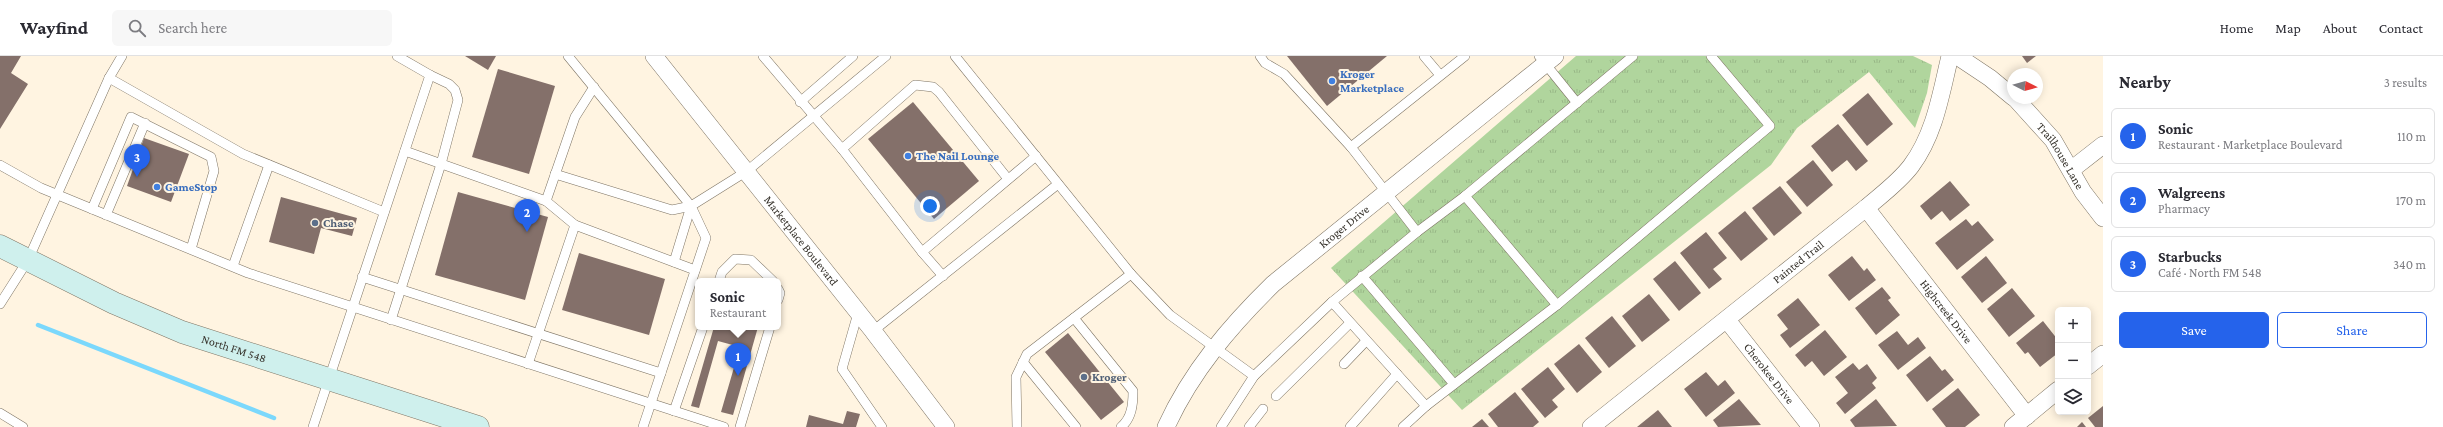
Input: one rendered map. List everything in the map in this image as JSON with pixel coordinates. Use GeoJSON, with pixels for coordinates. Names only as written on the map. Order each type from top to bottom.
{"type":"FeatureCollection","features":[{"type":"Feature","properties":{"kind":"main road","name":"North FM 548"},"geometry":{"type":"LineString","coordinates":[[0,246],[144,317],[327,379],[478,427]]}},
{"type":"Feature","properties":{"kind":"street","name":"Marketplace Boulevard"},"geometry":{"type":"LineString","coordinates":[[654,56],[747,170],[946,427]]}},
{"type":"Feature","properties":{"kind":"street","name":"Painted Trail"},"geometry":{"type":"LineString","coordinates":[[1591,427],[1866,208],[1901,177],[1918,154],[1936,113],[1950,56]]}},
{"type":"Feature","properties":{"kind":"street","name":"Trailhouse Lane"},"geometry":{"type":"LineString","coordinates":[[1957,56],[2007,91]]}},
{"type":"Feature","properties":{"kind":"street","name":"Kroger Drive"},"geometry":{"type":"LineString","coordinates":[[1166,427],[1195,375],[1216,346],[1236,322],[1273,284],[1546,58]]}},
{"type":"Feature","properties":{"kind":"street","name":"Trailhouse Lane"},"geometry":{"type":"LineString","coordinates":[[2020,104],[2053,140],[2084,192],[2103,218]]}},
{"type":"Feature","properties":{"kind":"street"},"geometry":{"type":"LineString","coordinates":[[2071,170],[2103,145]]}},
{"type":"Feature","properties":{"kind":"street","name":"Highcreek Drive"},"geometry":{"type":"LineString","coordinates":[[1866,208],[2027,416]]}},
{"type":"Feature","properties":{"kind":"street","name":"Cherokee Drive"},"geometry":{"type":"LineString","coordinates":[[1726,320],[1811,427]]}},
{"type":"Feature","properties":{"kind":"street"},"geometry":{"type":"LineString","coordinates":[[2091,364],[2103,354]]}},
{"type":"Feature","properties":{"kind":"street"},"geometry":{"type":"LineString","coordinates":[[2013,427],[2055,393]]}},
{"type":"Feature","properties":{"kind":"lane"},"geometry":{"type":"LineString","coordinates":[[0,304],[28,260],[108,78],[122,56]]}},
{"type":"Feature","properties":{"kind":"lane"},"geometry":{"type":"LineString","coordinates":[[391,320],[441,164],[458,100],[455,90],[449,84],[397,56]]}},
{"type":"Feature","properties":{"kind":"lane"},"geometry":{"type":"LineString","coordinates":[[568,56],[692,206],[706,238],[695,270],[695,282],[661,373],[643,427]]}},
{"type":"Feature","properties":{"kind":"lane"},"geometry":{"type":"LineString","coordinates":[[762,56],[812,117],[842,149],[922,252],[943,276]]}},
{"type":"Feature","properties":{"kind":"lane"},"geometry":{"type":"LineString","coordinates":[[800,102],[853,56]]}},
{"type":"Feature","properties":{"kind":"lane"},"geometry":{"type":"LineString","coordinates":[[555,174],[672,210],[692,206],[747,170],[886,56]]}},
{"type":"Feature","properties":{"kind":"lane"},"geometry":{"type":"LineString","coordinates":[[955,56],[1131,274],[1170,315],[1216,346],[1254,376]]}},
{"type":"Feature","properties":{"kind":"lane"},"geometry":{"type":"LineString","coordinates":[[1260,56],[1265,63],[1284,74],[1351,147],[1417,232]]}},
{"type":"Feature","properties":{"kind":"lane"},"geometry":{"type":"LineString","coordinates":[[1424,56],[1440,75]]}},
{"type":"Feature","properties":{"kind":"lane"},"geometry":{"type":"LineString","coordinates":[[1351,147],[1465,56]]}},
{"type":"Feature","properties":{"kind":"lane"},"geometry":{"type":"LineString","coordinates":[[1221,427],[1254,376],[1332,302],[1417,232],[1465,196],[1633,56]]}},
{"type":"Feature","properties":{"kind":"lane"},"geometry":{"type":"LineString","coordinates":[[1403,427],[1426,406],[1557,305],[1770,126],[1711,56]]}},
{"type":"Feature","properties":{"kind":"lane"},"geometry":{"type":"LineString","coordinates":[[1546,58],[1576,103]]}},
{"type":"Feature","properties":{"kind":"lane"},"geometry":{"type":"LineString","coordinates":[[313,427],[327,379],[430,75]]}},
{"type":"Feature","properties":{"kind":"lane"},"geometry":{"type":"LineString","coordinates":[[108,78],[243,154],[384,212]]}},
{"type":"Feature","properties":{"kind":"lane"},"geometry":{"type":"LineString","coordinates":[[842,149],[915,85],[924,84],[933,87],[939,92],[1008,179]]}},
{"type":"Feature","properties":{"kind":"lane"},"geometry":{"type":"LineString","coordinates":[[546,201],[574,117],[594,87]]}},
{"type":"Feature","properties":{"kind":"lane"},"geometry":{"type":"LineString","coordinates":[[92,209],[131,117],[211,157],[214,171],[191,249]]}},
{"type":"Feature","properties":{"kind":"lane"},"geometry":{"type":"LineString","coordinates":[[106,215],[145,123]]}},
{"type":"Feature","properties":{"kind":"lane"},"geometry":{"type":"LineString","coordinates":[[405,151],[546,201],[575,225],[695,270]]}},
{"type":"Feature","properties":{"kind":"lane"},"geometry":{"type":"LineString","coordinates":[[922,252],[1036,156]]}},
{"type":"Feature","properties":{"kind":"lane"},"geometry":{"type":"LineString","coordinates":[[0,165],[56,195],[233,266],[391,320],[724,427]]}},
{"type":"Feature","properties":{"kind":"lane"},"geometry":{"type":"LineString","coordinates":[[233,266],[269,165]]}},
{"type":"Feature","properties":{"kind":"lane"},"geometry":{"type":"LineString","coordinates":[[873,331],[1058,184]]}},
{"type":"Feature","properties":{"kind":"lane"},"geometry":{"type":"LineString","coordinates":[[1465,196],[1557,305]]}},
{"type":"Feature","properties":{"kind":"lane"},"geometry":{"type":"LineString","coordinates":[[674,262],[692,206]]}},
{"type":"Feature","properties":{"kind":"lane"},"geometry":{"type":"LineString","coordinates":[[528,364],[575,225]]}},
{"type":"Feature","properties":{"kind":"lane"},"geometry":{"type":"LineString","coordinates":[[720,278],[722,272],[735,258],[751,260],[769,278]]}},
{"type":"Feature","properties":{"kind":"lane"},"geometry":{"type":"LineString","coordinates":[[1017,427],[1016,377],[1027,354],[1131,274]]}},
{"type":"Feature","properties":{"kind":"lane"},"geometry":{"type":"LineString","coordinates":[[1362,276],[1454,384]]}},
{"type":"Feature","properties":{"kind":"lane"},"geometry":{"type":"LineString","coordinates":[[362,277],[661,373]]}},
{"type":"Feature","properties":{"kind":"lane"},"geometry":{"type":"LineString","coordinates":[[1332,302],[1426,406]]}},
{"type":"Feature","properties":{"kind":"lane"},"geometry":{"type":"LineString","coordinates":[[858,313],[842,369],[882,427]]}},
{"type":"Feature","properties":{"kind":"lane"},"geometry":{"type":"LineString","coordinates":[[1074,318],[1133,391],[1132,406],[1127,422],[1122,427]]}},
{"type":"Feature","properties":{"kind":"lane"},"geometry":{"type":"LineString","coordinates":[[1276,396],[1350,323]]}},
{"type":"Feature","properties":{"kind":"lane"},"geometry":{"type":"LineString","coordinates":[[674,411],[702,330]]}},
{"type":"Feature","properties":{"kind":"lane"},"geometry":{"type":"LineString","coordinates":[[740,427],[769,330]]}},
{"type":"Feature","properties":{"kind":"lane"},"geometry":{"type":"LineString","coordinates":[[1344,364],[1366,341]]}},
{"type":"Feature","properties":{"kind":"lane"},"geometry":{"type":"LineString","coordinates":[[1023,362],[1076,427]]}},
{"type":"Feature","properties":{"kind":"lane"},"geometry":{"type":"LineString","coordinates":[[1350,427],[1397,374]]}},
{"type":"Feature","properties":{"kind":"lane"},"geometry":{"type":"LineString","coordinates":[[1248,427],[1263,409]]}},
{"type":"Feature","properties":{"kind":"lane"},"geometry":{"type":"LineString","coordinates":[[0,413],[23,427]]}},
{"type":"Feature","properties":{"kind":"green space"},"geometry":{"type":"Polygon","coordinates":[[[1576,56],[1913,56],[1932,65],[1927,93],[1915,128],[1869,72],[1797,128],[1771,165],[1462,410],[1331,268],[1576,56]]]}},
{"type":"Feature","properties":{"kind":"building"},"geometry":{"type":"Polygon","coordinates":[[[0,56],[21,56],[11,73],[28,84],[0,129],[0,56]]]}},
{"type":"Feature","properties":{"kind":"building"},"geometry":{"type":"Polygon","coordinates":[[[465,56],[496,56],[488,70],[465,56]]]}},
{"type":"Feature","properties":{"kind":"building","name":"Kroger Marketplace"},"geometry":{"type":"Polygon","coordinates":[[[1287,56],[1387,56],[1327,106],[1287,56]]]}},
{"type":"Feature","properties":{"kind":"building"},"geometry":{"type":"Polygon","coordinates":[[[2022,56],[2036,56],[2027,63],[2022,56]]]}},
{"type":"Feature","properties":{"kind":"building"},"geometry":{"type":"Polygon","coordinates":[[[498,69],[555,86],[529,174],[472,157],[498,69]]]}},
{"type":"Feature","properties":{"kind":"building"},"geometry":{"type":"Polygon","coordinates":[[[1868,93],[1893,124],[1867,146],[1842,115],[1868,93]]]}},
{"type":"Feature","properties":{"kind":"building"},"geometry":{"type":"Polygon","coordinates":[[[913,102],[979,181],[934,219],[868,139],[913,102]]]}},
{"type":"Feature","properties":{"kind":"building"},"geometry":{"type":"Polygon","coordinates":[[[1838,124],[1868,161],[1856,171],[1847,160],[1832,172],[1811,146],[1838,124]]]}},
{"type":"Feature","properties":{"kind":"building"},"geometry":{"type":"Polygon","coordinates":[[[144,138],[189,154],[171,202],[127,186],[144,138]]]}},
{"type":"Feature","properties":{"kind":"building"},"geometry":{"type":"Polygon","coordinates":[[[1813,160],[1833,185],[1807,207],[1786,182],[1813,160]]]}},
{"type":"Feature","properties":{"kind":"building"},"geometry":{"type":"Polygon","coordinates":[[[1950,181],[1970,205],[1950,221],[1942,211],[1931,220],[1920,206],[1950,181]]]}},
{"type":"Feature","properties":{"kind":"building"},"geometry":{"type":"Polygon","coordinates":[[[1780,186],[1802,213],[1774,236],[1752,208],[1780,186]]]}},
{"type":"Feature","properties":{"kind":"building"},"geometry":{"type":"Polygon","coordinates":[[[458,192],[548,217],[525,300],[435,275],[458,192]]]}},
{"type":"Feature","properties":{"kind":"building","name":"Chase"},"geometry":{"type":"Polygon","coordinates":[[[281,197],[357,218],[352,236],[321,228],[314,254],[269,242],[281,197]]]}},
{"type":"Feature","properties":{"kind":"building"},"geometry":{"type":"Polygon","coordinates":[[[1745,211],[1768,239],[1741,261],[1718,233],[1745,211]]]}},
{"type":"Feature","properties":{"kind":"building"},"geometry":{"type":"Polygon","coordinates":[[[1966,219],[1972,226],[1978,221],[1994,240],[1957,270],[1935,243],[1966,219]]]}},
{"type":"Feature","properties":{"kind":"building"},"geometry":{"type":"Polygon","coordinates":[[[1706,232],[1727,258],[1713,269],[1722,279],[1709,289],[1680,253],[1706,232]]]}},
{"type":"Feature","properties":{"kind":"building"},"geometry":{"type":"Polygon","coordinates":[[[579,253],[665,279],[649,335],[562,310],[579,253]]]}},
{"type":"Feature","properties":{"kind":"building"},"geometry":{"type":"Polygon","coordinates":[[[1852,256],[1864,271],[1867,268],[1876,280],[1849,301],[1828,275],[1852,256]]]}},
{"type":"Feature","properties":{"kind":"building"},"geometry":{"type":"Polygon","coordinates":[[[1986,256],[2007,283],[1982,303],[1961,277],[1986,256]]]}},
{"type":"Feature","properties":{"kind":"building"},"geometry":{"type":"Polygon","coordinates":[[[1675,261],[1701,293],[1679,311],[1653,279],[1675,261]]]}},
{"type":"Feature","properties":{"kind":"building"},"geometry":{"type":"Polygon","coordinates":[[[1882,287],[1891,298],[1888,300],[1900,315],[1876,335],[1855,308],[1882,287]]]}},
{"type":"Feature","properties":{"kind":"building"},"geometry":{"type":"Polygon","coordinates":[[[2012,288],[2035,316],[2009,337],[1987,309],[2012,288]]]}},
{"type":"Feature","properties":{"kind":"building"},"geometry":{"type":"Polygon","coordinates":[[[1649,294],[1670,320],[1642,342],[1622,316],[1649,294]]]}},
{"type":"Feature","properties":{"kind":"building"},"geometry":{"type":"Polygon","coordinates":[[[1798,298],[1820,325],[1790,348],[1780,335],[1788,329],[1777,315],[1798,298]]]}},
{"type":"Feature","properties":{"kind":"building"},"geometry":{"type":"Polygon","coordinates":[[[1612,316],[1636,346],[1609,368],[1585,338],[1612,316]]]}},
{"type":"Feature","properties":{"kind":"building"},"geometry":{"type":"Polygon","coordinates":[[[2043,321],[2055,336],[2055,355],[2040,367],[2028,352],[2025,354],[2016,343],[2043,321]]]}},
{"type":"Feature","properties":{"kind":"building"},"geometry":{"type":"Polygon","coordinates":[[[713,330],[757,330],[733,415],[721,412],[740,347],[718,341],[699,408],[691,406],[713,330]]]}},
{"type":"Feature","properties":{"kind":"building"},"geometry":{"type":"Polygon","coordinates":[[[1825,330],[1847,357],[1824,376],[1812,361],[1805,367],[1795,355],[1825,330]]]}},
{"type":"Feature","properties":{"kind":"building"},"geometry":{"type":"Polygon","coordinates":[[[1897,331],[1908,345],[1918,337],[1926,348],[1898,370],[1878,345],[1897,331]]]}},
{"type":"Feature","properties":{"kind":"building","name":"Kroger"},"geometry":{"type":"Polygon","coordinates":[[[1068,333],[1124,402],[1101,420],[1045,352],[1068,333]]]}},
{"type":"Feature","properties":{"kind":"building"},"geometry":{"type":"Polygon","coordinates":[[[1579,344],[1602,372],[1577,393],[1554,364],[1579,344]]]}},
{"type":"Feature","properties":{"kind":"building"},"geometry":{"type":"Polygon","coordinates":[[[1930,356],[1942,371],[1945,369],[1954,380],[1927,402],[1906,375],[1930,356]]]}},
{"type":"Feature","properties":{"kind":"building"},"geometry":{"type":"Polygon","coordinates":[[[1853,363],[1859,370],[1867,364],[1877,378],[1872,383],[1876,388],[1845,414],[1836,403],[1848,393],[1835,377],[1853,363]]]}},
{"type":"Feature","properties":{"kind":"building"},"geometry":{"type":"Polygon","coordinates":[[[1548,367],[1565,389],[1552,400],[1558,407],[1545,418],[1521,389],[1548,367]]]}},
{"type":"Feature","properties":{"kind":"building"},"geometry":{"type":"Polygon","coordinates":[[[1706,372],[1718,386],[1725,380],[1735,393],[1706,417],[1684,389],[1706,372]]]}},
{"type":"Feature","properties":{"kind":"building"},"geometry":{"type":"Polygon","coordinates":[[[1958,388],[1980,415],[1965,427],[1946,427],[1932,409],[1958,388]]]}},
{"type":"Feature","properties":{"kind":"building"},"geometry":{"type":"Polygon","coordinates":[[[1515,392],[1539,422],[1533,427],[1498,427],[1488,414],[1515,392]]]}},
{"type":"Feature","properties":{"kind":"building"},"geometry":{"type":"Polygon","coordinates":[[[1739,399],[1761,425],[1718,427],[1713,420],[1739,399]]]}},
{"type":"Feature","properties":{"kind":"building"},"geometry":{"type":"Polygon","coordinates":[[[1876,399],[1897,426],[1855,427],[1850,420],[1876,399]]]}},
{"type":"Feature","properties":{"kind":"building"},"geometry":{"type":"Polygon","coordinates":[[[2103,406],[2103,427],[2095,427],[2088,418],[2103,406]]]}},
{"type":"Feature","properties":{"kind":"building"},"geometry":{"type":"Polygon","coordinates":[[[1658,410],[1672,427],[1637,427],[1658,410]]]}},
{"type":"Feature","properties":{"kind":"building"},"geometry":{"type":"Polygon","coordinates":[[[847,411],[860,414],[856,427],[806,427],[809,415],[843,424],[847,411]]]}},
{"type":"Feature","properties":{"kind":"building"},"geometry":{"type":"Polygon","coordinates":[[[1482,419],[1489,427],[1472,427],[1482,419]]]}},
{"type":"Feature","properties":{"kind":"building"},"geometry":{"type":"Polygon","coordinates":[[[2082,422],[2086,427],[2077,427],[2082,422]]]}},
{"type":"Feature","properties":{"kind":"waterway"},"geometry":{"type":"LineString","coordinates":[[38,325],[274,418]]}},
{"type":"Feature","properties":{"kind":"place","name":"Kroger Marketplace"},"geometry":{"type":"Point","coordinates":[1332,81]}},
{"type":"Feature","properties":{"kind":"place","name":"The Nail Lounge"},"geometry":{"type":"Point","coordinates":[908,156]}},
{"type":"Feature","properties":{"kind":"place","name":"Starbucks"},"geometry":{"type":"Point","coordinates":[137,177]}},
{"type":"Feature","properties":{"kind":"place","name":"GameStop"},"geometry":{"type":"Point","coordinates":[157,187]}},
{"type":"Feature","properties":{"kind":"place","name":"Chase"},"geometry":{"type":"Point","coordinates":[315,223]}},
{"type":"Feature","properties":{"kind":"place","name":"Walgreens"},"geometry":{"type":"Point","coordinates":[527,232]}},
{"type":"Feature","properties":{"kind":"place","name":"Sonic"},"geometry":{"type":"Point","coordinates":[738,376]}},
{"type":"Feature","properties":{"kind":"place","name":"Kroger"},"geometry":{"type":"Point","coordinates":[1084,377]}}]}
